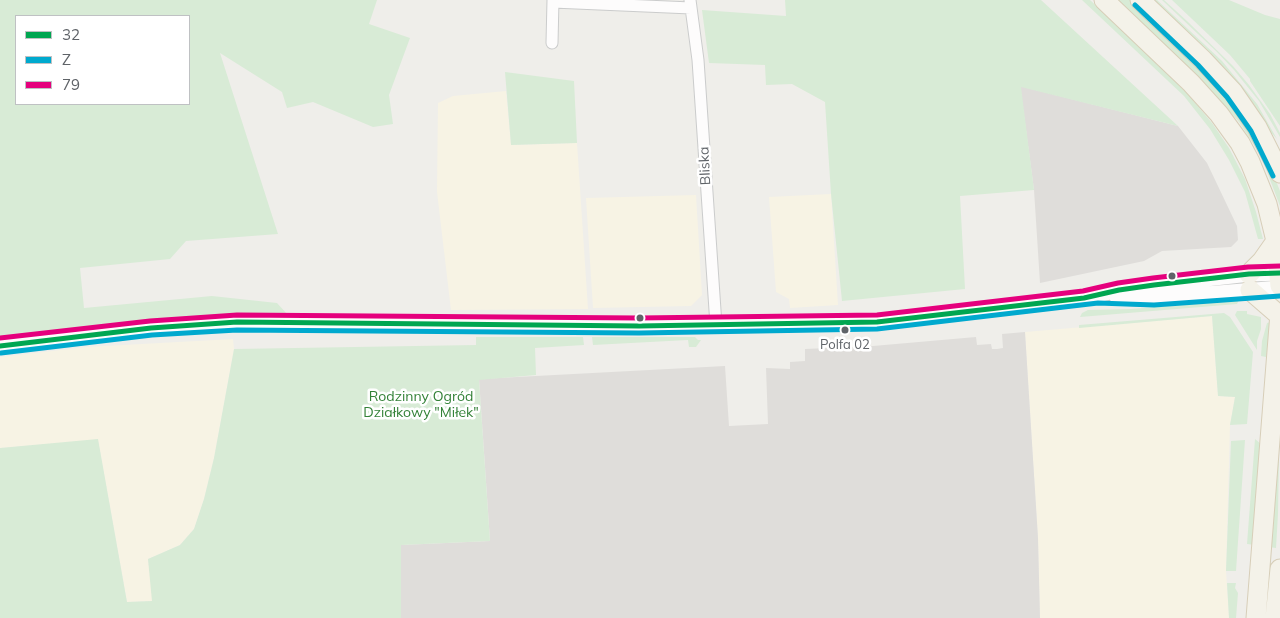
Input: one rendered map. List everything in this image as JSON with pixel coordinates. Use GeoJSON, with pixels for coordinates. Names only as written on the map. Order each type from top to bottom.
{"type":"FeatureCollection","features":[{"type":"Feature","properties":{"kind":"main road"},"geometry":{"type":"LineString","coordinates":[[1104,0],[1191,83],[1227,124],[1245,152],[1267,204],[1276,241],[1280,287]]}},
{"type":"Feature","properties":{"kind":"main road"},"geometry":{"type":"LineString","coordinates":[[1140,0],[1203,60],[1232,92],[1257,127],[1280,173]]}},
{"type":"Feature","properties":{"kind":"main road"},"geometry":{"type":"LineString","coordinates":[[1256,618],[1280,315],[1250,282],[1276,241]]}},
{"type":"Feature","properties":{"kind":"main road"},"geometry":{"type":"LineString","coordinates":[[1275,618],[1280,569]]}},
{"type":"Feature","properties":{"kind":"street","name":"Bliska"},"geometry":{"type":"LineString","coordinates":[[552,43],[553,1],[691,4],[698,60],[716,325]]}},
{"type":"Feature","properties":{"kind":"street"},"geometry":{"type":"LineString","coordinates":[[1250,282],[1280,273]]}},
{"type":"Feature","properties":{"kind":"street"},"geometry":{"type":"LineString","coordinates":[[0,346],[151,328],[227,323],[559,326],[877,322],[1098,295],[1147,286],[1250,282],[1280,287]]}},
{"type":"Feature","properties":{"kind":"shaded area"},"geometry":{"type":"Polygon","coordinates":[[[1020,86],[1178,126],[1207,163],[1237,226],[1238,240],[1231,247],[1162,251],[1144,261],[1040,283],[1034,190],[1020,86]]]}},
{"type":"Feature","properties":{"kind":"shaded area"},"geometry":{"type":"Polygon","coordinates":[[[506,91],[511,145],[577,143],[588,309],[451,310],[437,192],[438,103],[453,96],[506,91]]]}},
{"type":"Feature","properties":{"kind":"shaded area"},"geometry":{"type":"Polygon","coordinates":[[[831,194],[838,305],[790,308],[789,299],[776,292],[769,197],[831,194]]]}},
{"type":"Feature","properties":{"kind":"shaded area"},"geometry":{"type":"Polygon","coordinates":[[[696,195],[702,295],[691,306],[593,308],[586,198],[696,195]]]}},
{"type":"Feature","properties":{"kind":"shaded area"},"geometry":{"type":"Polygon","coordinates":[[[1212,316],[1218,396],[1235,397],[1230,425],[1226,571],[1229,618],[1040,618],[1038,538],[1025,332],[1212,316]]]}},
{"type":"Feature","properties":{"kind":"shaded area"},"geometry":{"type":"Polygon","coordinates":[[[1025,332],[1038,538],[1040,618],[401,618],[401,545],[490,541],[479,379],[725,366],[729,426],[768,424],[766,368],[790,369],[790,362],[805,361],[805,349],[873,346],[976,337],[977,345],[991,344],[992,349],[997,349],[1003,348],[1002,334],[1025,332]]]}},
{"type":"Feature","properties":{"kind":"shaded area"},"geometry":{"type":"Polygon","coordinates":[[[233,339],[234,349],[214,458],[194,529],[180,545],[148,559],[153,601],[127,602],[98,440],[0,448],[0,357],[87,347],[233,339]]]}},
{"type":"Feature","properties":{"kind":"green space"},"geometry":{"type":"Polygon","coordinates":[[[0,0],[377,0],[369,24],[410,38],[389,95],[393,124],[373,127],[313,102],[287,108],[282,92],[220,53],[278,234],[186,241],[170,259],[80,268],[84,308],[212,296],[277,303],[288,315],[204,316],[105,325],[0,338],[0,0]]]}},
{"type":"Feature","properties":{"kind":"green space"},"geometry":{"type":"Polygon","coordinates":[[[785,0],[1041,0],[1178,126],[1021,87],[1034,190],[960,196],[965,289],[842,301],[831,194],[825,102],[792,84],[766,85],[765,65],[709,63],[702,10],[786,16],[785,0]]]}},
{"type":"Feature","properties":{"kind":"green space"},"geometry":{"type":"Polygon","coordinates":[[[1082,0],[1090,0],[1103,12],[1187,93],[1212,123],[1229,148],[1245,179],[1263,239],[1258,239],[1245,192],[1229,160],[1210,129],[1184,96],[1082,0]]]}},
{"type":"Feature","properties":{"kind":"green space"},"geometry":{"type":"Polygon","coordinates":[[[1117,0],[1131,0],[1233,103],[1274,176],[1280,191],[1280,206],[1261,156],[1239,122],[1203,82],[1117,0]]]}},
{"type":"Feature","properties":{"kind":"green space"},"geometry":{"type":"Polygon","coordinates":[[[1149,0],[1157,0],[1222,61],[1257,104],[1277,139],[1149,0]]]}},
{"type":"Feature","properties":{"kind":"green space"},"geometry":{"type":"Polygon","coordinates":[[[1162,0],[1187,21],[1233,66],[1270,114],[1280,133],[1280,137],[1259,101],[1234,70],[1162,0]]]}},
{"type":"Feature","properties":{"kind":"green space"},"geometry":{"type":"Polygon","coordinates":[[[1172,0],[1229,0],[1280,19],[1280,126],[1250,79],[1230,55],[1172,0]]]}},
{"type":"Feature","properties":{"kind":"green space"},"geometry":{"type":"Polygon","coordinates":[[[505,72],[574,81],[577,143],[511,145],[505,72]]]}},
{"type":"Feature","properties":{"kind":"green space"},"geometry":{"type":"Polygon","coordinates":[[[1239,300],[1237,304],[1080,317],[1082,313],[1088,310],[1131,309],[1239,300]]]}},
{"type":"Feature","properties":{"kind":"green space"},"geometry":{"type":"Polygon","coordinates":[[[1237,311],[1247,311],[1247,314],[1261,317],[1257,350],[1235,315],[1237,311]]]}},
{"type":"Feature","properties":{"kind":"green space"},"geometry":{"type":"Polygon","coordinates":[[[1224,313],[1230,317],[1253,352],[1247,424],[1230,425],[1235,397],[1218,396],[1212,316],[1079,328],[1079,325],[1224,313]]]}},
{"type":"Feature","properties":{"kind":"green space"},"geometry":{"type":"Polygon","coordinates":[[[1271,322],[1272,326],[1266,357],[1261,356],[1262,341],[1267,323],[1271,322]]]}},
{"type":"Feature","properties":{"kind":"green space","name":"Rodzinny Ogród Działkowy \"Miłek\""},"geometry":{"type":"Polygon","coordinates":[[[476,337],[583,337],[584,345],[535,348],[536,375],[479,380],[490,541],[401,545],[401,618],[0,618],[0,448],[98,439],[127,602],[152,601],[148,559],[180,545],[194,529],[204,499],[214,458],[234,349],[476,345],[476,337]]]}},
{"type":"Feature","properties":{"kind":"green space"},"geometry":{"type":"Polygon","coordinates":[[[592,337],[695,337],[701,340],[696,347],[689,347],[688,340],[593,345],[592,337]]]}},
{"type":"Feature","properties":{"kind":"green space"},"geometry":{"type":"Polygon","coordinates":[[[1255,439],[1261,444],[1255,545],[1247,544],[1255,439]]]}},
{"type":"Feature","properties":{"kind":"green space"},"geometry":{"type":"Polygon","coordinates":[[[1245,440],[1236,571],[1226,571],[1231,441],[1245,440]]]}},
{"type":"Feature","properties":{"kind":"green space"},"geometry":{"type":"Polygon","coordinates":[[[1275,454],[1279,454],[1276,548],[1269,547],[1275,454]]]}},
{"type":"Feature","properties":{"kind":"green space"},"geometry":{"type":"Polygon","coordinates":[[[1227,583],[1236,583],[1235,588],[1238,593],[1236,618],[1229,618],[1227,583]]]}},
{"type":"Feature","properties":{"kind":"transit line","name":"Z"},"geometry":{"type":"LineString","coordinates":[[1135,5],[1198,65],[1227,97],[1251,131],[1273,176]]}},
{"type":"Feature","properties":{"kind":"transit line","name":"79"},"geometry":{"type":"LineString","coordinates":[[0,338],[150,321],[237,315],[639,318],[877,315],[1083,291],[1153,278],[1248,267],[1280,266]]}},
{"type":"Feature","properties":{"kind":"transit line","name":"32"},"geometry":{"type":"LineString","coordinates":[[0,346],[151,328],[237,322],[639,326],[877,322],[1084,298],[1154,285],[1249,274],[1280,273]]}},
{"type":"Feature","properties":{"kind":"transit line","name":"Z"},"geometry":{"type":"LineString","coordinates":[[1,353],[152,335],[237,330],[639,333],[877,329],[1098,303],[1154,305],[1280,296]]}},
{"type":"Feature","properties":{"kind":"place","name":"Polfa 02"},"geometry":{"type":"Point","coordinates":[845,330]}}]}
